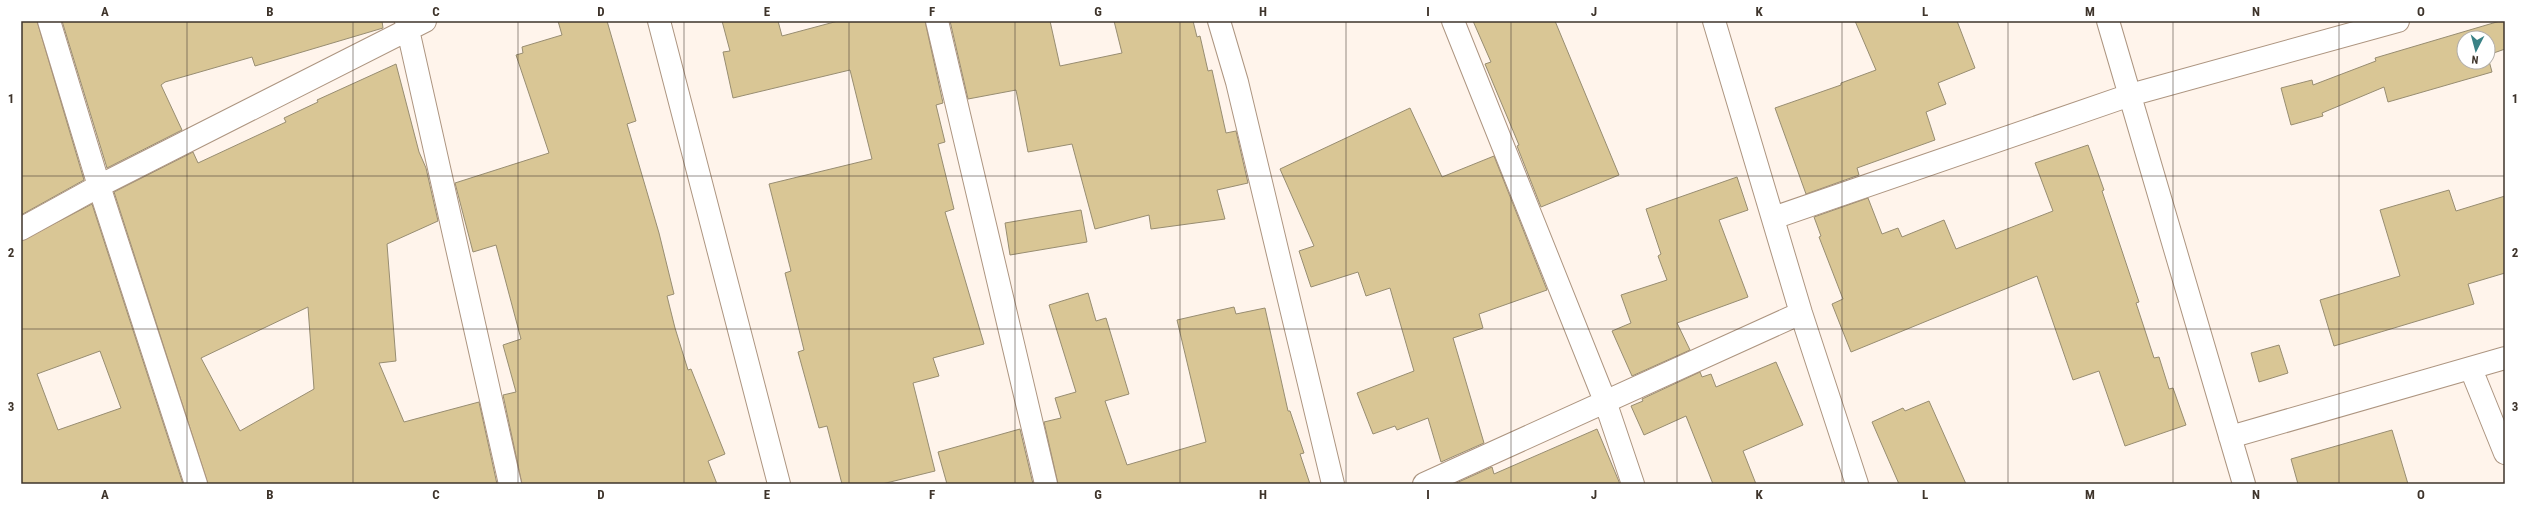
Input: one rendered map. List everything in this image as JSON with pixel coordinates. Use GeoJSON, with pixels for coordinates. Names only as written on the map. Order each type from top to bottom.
{"type":"FeatureCollection","features":[{"type":"Feature","properties":{"kind":"street"},"geometry":{"type":"LineString","coordinates":[[49,21],[99,186],[196,484]]}},
{"type":"Feature","properties":{"kind":"street"},"geometry":{"type":"LineString","coordinates":[[659,21],[779,484]]}},
{"type":"Feature","properties":{"kind":"street"},"geometry":{"type":"LineString","coordinates":[[937,21],[1046,484]]}},
{"type":"Feature","properties":{"kind":"street"},"geometry":{"type":"LineString","coordinates":[[1220,21],[1237,82],[1333,484]]}},
{"type":"Feature","properties":{"kind":"street"},"geometry":{"type":"LineString","coordinates":[[1453,21],[1605,401],[1633,484]]}},
{"type":"Feature","properties":{"kind":"street"},"geometry":{"type":"LineString","coordinates":[[1714,21],[1801,312],[1857,484]]}},
{"type":"Feature","properties":{"kind":"street"},"geometry":{"type":"LineString","coordinates":[[2108,21],[2244,484]]}},
{"type":"Feature","properties":{"kind":"street"},"geometry":{"type":"LineString","coordinates":[[1773,218],[2130,95],[2398,21]]}},
{"type":"Feature","properties":{"kind":"street"},"geometry":{"type":"LineString","coordinates":[[21,229],[99,186],[413,24],[510,484]]}},
{"type":"Feature","properties":{"kind":"street"},"geometry":{"type":"LineString","coordinates":[[1424,484],[1801,312]]}},
{"type":"Feature","properties":{"kind":"street"},"geometry":{"type":"LineString","coordinates":[[2230,437],[2505,358]]}},
{"type":"Feature","properties":{"kind":"street"},"geometry":{"type":"LineString","coordinates":[[2471,369],[2505,453]]}},
{"type":"Feature","properties":{"kind":"building"},"geometry":{"type":"Polygon","coordinates":[[[21,21],[37,21],[84,180],[21,215],[21,21]]]}},
{"type":"Feature","properties":{"kind":"building"},"geometry":{"type":"Polygon","coordinates":[[[62,21],[382,21],[383,28],[255,66],[252,57],[165,82],[161,85],[182,130],[107,168],[62,21]]]}},
{"type":"Feature","properties":{"kind":"building"},"geometry":{"type":"Polygon","coordinates":[[[558,21],[607,21],[636,121],[627,124],[659,233],[674,294],[667,296],[675,328],[688,370],[691,369],[725,454],[708,461],[717,484],[522,484],[503,395],[516,392],[503,345],[521,339],[496,245],[473,252],[455,183],[549,153],[516,55],[523,53],[522,47],[562,35],[558,21]]]}},
{"type":"Feature","properties":{"kind":"building"},"geometry":{"type":"Polygon","coordinates":[[[722,21],[778,21],[782,36],[838,21],[925,21],[943,103],[936,105],[945,142],[938,144],[954,209],[945,212],[984,344],[933,358],[939,376],[913,383],[935,471],[882,484],[842,484],[827,426],[819,428],[798,352],[804,350],[785,273],[791,271],[769,184],[872,159],[850,70],[733,98],[723,52],[730,51],[722,21]]]}},
{"type":"Feature","properties":{"kind":"building"},"geometry":{"type":"Polygon","coordinates":[[[950,21],[1050,21],[1060,66],[1122,53],[1114,21],[1193,21],[1197,37],[1200,36],[1208,71],[1212,70],[1226,133],[1236,131],[1248,183],[1217,190],[1225,219],[1151,229],[1149,215],[1095,229],[1072,144],[1028,152],[1016,90],[968,99],[950,21]]]}},
{"type":"Feature","properties":{"kind":"building"},"geometry":{"type":"Polygon","coordinates":[[[1473,21],[1555,21],[1619,175],[1541,207],[1517,146],[1519,145],[1485,64],[1491,62],[1473,21]]]}},
{"type":"Feature","properties":{"kind":"building"},"geometry":{"type":"Polygon","coordinates":[[[1855,21],[1957,21],[1975,68],[1938,83],[1946,104],[1926,112],[1935,140],[1857,168],[1859,175],[1806,194],[1775,108],[1841,85],[1841,83],[1876,70],[1855,21]]]}},
{"type":"Feature","properties":{"kind":"building"},"geometry":{"type":"Polygon","coordinates":[[[2500,21],[2505,21],[2505,49],[2496,52],[2496,30],[2470,30],[2500,21]]]}},
{"type":"Feature","properties":{"kind":"building"},"geometry":{"type":"Polygon","coordinates":[[[2456,34],[2456,70],[2491,70],[2492,72],[2388,102],[2384,87],[2322,113],[2323,116],[2291,125],[2281,88],[2312,80],[2313,85],[2376,61],[2375,58],[2456,34]]]}},
{"type":"Feature","properties":{"kind":"building"},"geometry":{"type":"Polygon","coordinates":[[[396,64],[419,152],[426,168],[438,221],[387,244],[396,361],[379,363],[404,422],[479,402],[497,484],[208,484],[114,192],[193,152],[198,163],[286,122],[284,118],[318,102],[317,100],[396,64]],[[308,307],[201,358],[240,431],[314,389],[308,307]]]}},
{"type":"Feature","properties":{"kind":"building"},"geometry":{"type":"Polygon","coordinates":[[[1410,108],[1442,177],[1494,156],[1547,290],[1479,314],[1483,328],[1453,338],[1484,443],[1441,462],[1428,418],[1397,430],[1395,426],[1373,434],[1357,393],[1414,371],[1390,288],[1366,296],[1358,272],[1311,287],[1299,251],[1314,246],[1280,169],[1410,108]]]}},
{"type":"Feature","properties":{"kind":"building"},"geometry":{"type":"Polygon","coordinates":[[[2088,145],[2104,190],[2102,191],[2139,302],[2136,303],[2154,358],[2159,357],[2169,389],[2173,388],[2186,425],[2125,446],[2099,371],[2073,380],[2037,276],[1851,352],[1832,304],[1843,299],[1819,237],[1821,236],[1814,217],[1868,198],[1882,234],[1898,228],[1902,237],[1944,220],[1956,249],[2053,211],[2035,163],[2088,145]]]}},
{"type":"Feature","properties":{"kind":"building"},"geometry":{"type":"Polygon","coordinates":[[[1737,177],[1748,210],[1719,220],[1748,297],[1677,323],[1690,350],[1632,376],[1612,331],[1631,323],[1621,295],[1667,280],[1658,256],[1661,254],[1646,209],[1737,177]]]}},
{"type":"Feature","properties":{"kind":"building"},"geometry":{"type":"Polygon","coordinates":[[[2449,190],[2456,211],[2505,196],[2505,273],[2468,284],[2474,304],[2334,346],[2320,300],[2400,276],[2380,210],[2449,190]]]}},
{"type":"Feature","properties":{"kind":"building"},"geometry":{"type":"Polygon","coordinates":[[[92,204],[183,484],[21,484],[21,241],[92,204]],[[100,351],[37,374],[58,430],[121,408],[100,351]]]}},
{"type":"Feature","properties":{"kind":"building"},"geometry":{"type":"Polygon","coordinates":[[[1081,210],[1087,242],[1010,255],[1005,223],[1081,210]]]}},
{"type":"Feature","properties":{"kind":"building"},"geometry":{"type":"Polygon","coordinates":[[[1088,293],[1096,321],[1106,318],[1129,394],[1105,401],[1127,465],[1206,442],[1177,320],[1234,307],[1236,314],[1265,308],[1288,411],[1290,411],[1304,453],[1300,454],[1310,484],[1058,484],[1044,422],[1061,418],[1055,398],[1076,392],[1049,305],[1088,293]]]}},
{"type":"Feature","properties":{"kind":"building"},"geometry":{"type":"Polygon","coordinates":[[[2279,345],[2288,373],[2259,382],[2251,353],[2279,345]]]}},
{"type":"Feature","properties":{"kind":"building"},"geometry":{"type":"Polygon","coordinates":[[[1776,362],[1803,425],[1743,451],[1756,484],[1713,484],[1686,416],[1644,435],[1631,406],[1643,401],[1642,399],[1700,372],[1702,377],[1711,374],[1716,387],[1776,362]]]}},
{"type":"Feature","properties":{"kind":"building"},"geometry":{"type":"Polygon","coordinates":[[[1929,401],[1966,484],[1899,484],[1872,422],[1903,408],[1905,411],[1929,401]]]}},
{"type":"Feature","properties":{"kind":"building"},"geometry":{"type":"Polygon","coordinates":[[[1020,429],[1033,484],[947,484],[938,452],[1020,429]]]}},
{"type":"Feature","properties":{"kind":"building"},"geometry":{"type":"Polygon","coordinates":[[[1597,429],[1620,484],[1454,484],[1492,467],[1494,474],[1597,429]]]}},
{"type":"Feature","properties":{"kind":"building"},"geometry":{"type":"Polygon","coordinates":[[[2392,430],[2408,484],[2298,484],[2291,459],[2392,430]]]}}]}
